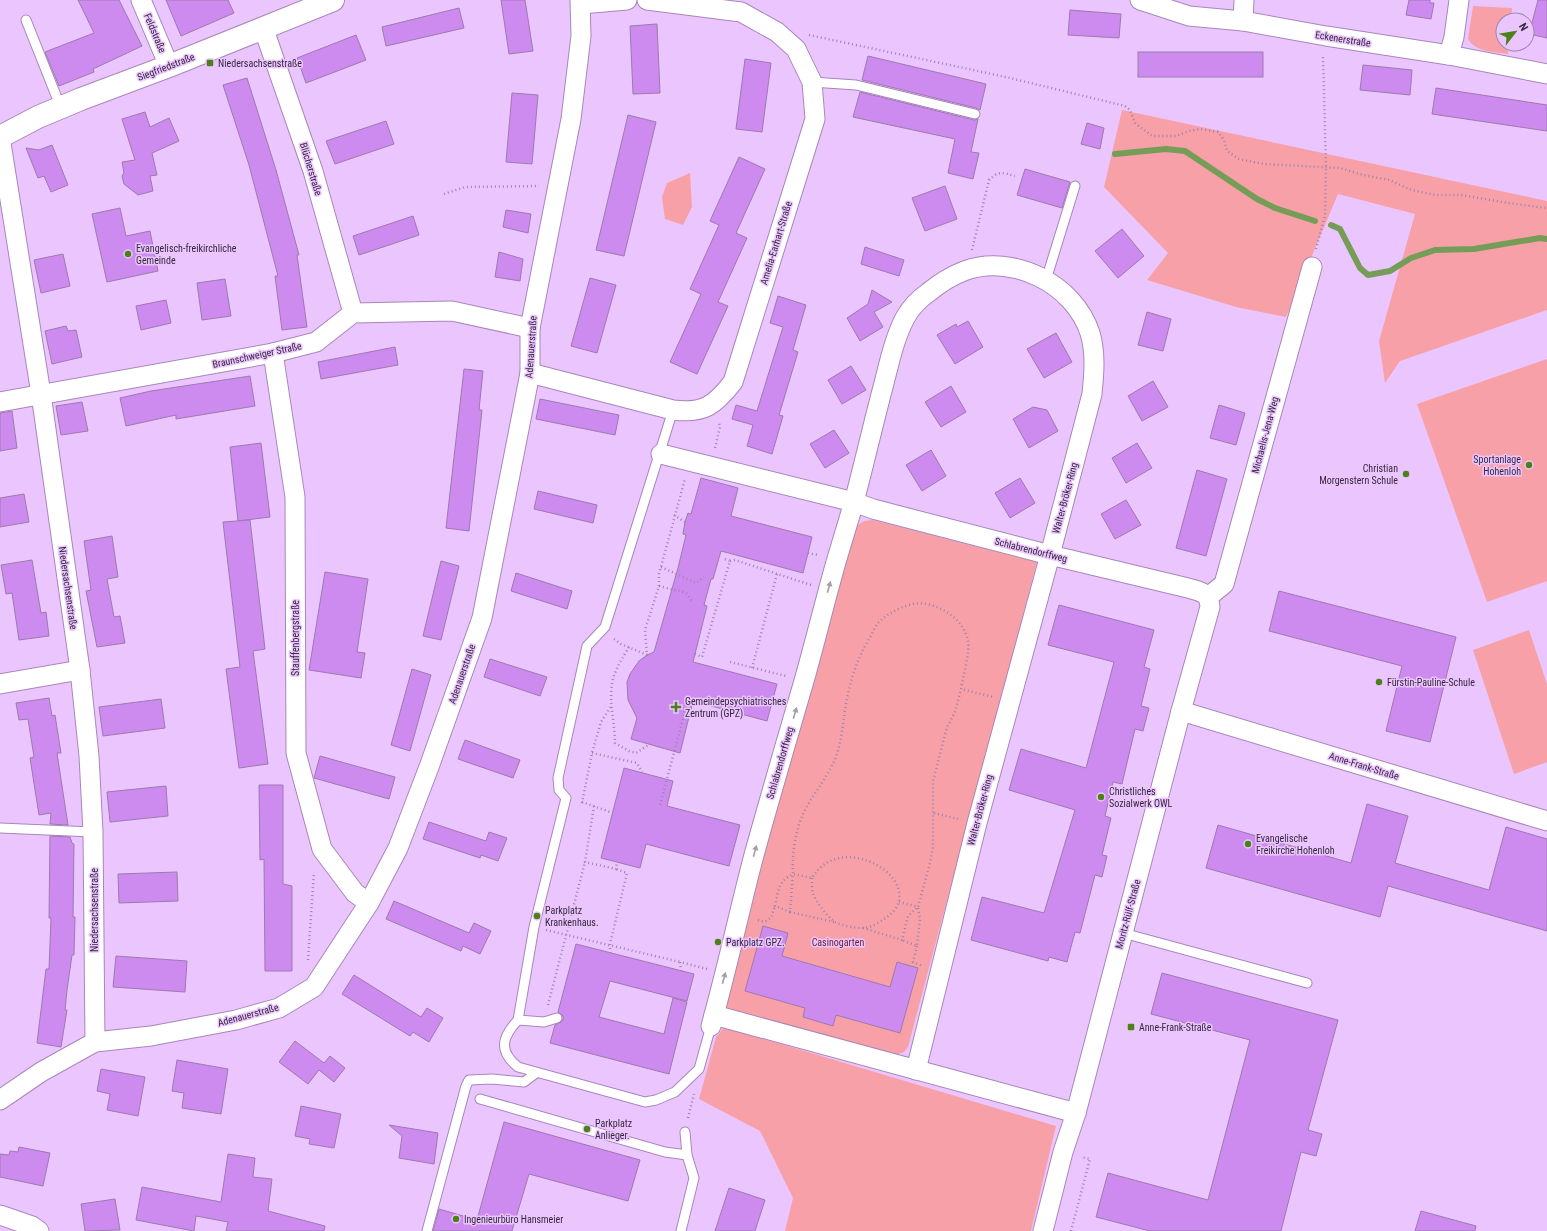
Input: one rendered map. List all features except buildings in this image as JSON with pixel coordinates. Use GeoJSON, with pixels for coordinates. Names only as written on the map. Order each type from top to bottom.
{"type":"FeatureCollection","features":[{"type":"Feature","properties":{"kind":"street","name":"Feldstraße"},"geometry":{"type":"LineString","coordinates":[[141,0],[169,66]]}},
{"type":"Feature","properties":{"kind":"street","name":"Siegfriedstraße"},"geometry":{"type":"LineString","coordinates":[[0,137],[38,117],[333,0]]}},
{"type":"Feature","properties":{"kind":"street"},"geometry":{"type":"LineString","coordinates":[[580,2],[627,0]]}},
{"type":"Feature","properties":{"kind":"street","name":"Amelia-Earhart-Straße"},"geometry":{"type":"LineString","coordinates":[[530,373],[687,412],[698,411],[711,406],[725,393],[733,382],[736,374],[815,119],[812,82],[796,49],[777,32],[741,12],[647,0]]}},
{"type":"Feature","properties":{"kind":"street","name":"Eckenerstraße"},"geometry":{"type":"LineString","coordinates":[[1140,0],[1189,16],[1243,21],[1326,36],[1449,55],[1547,74]]}},
{"type":"Feature","properties":{"kind":"street"},"geometry":{"type":"LineString","coordinates":[[1243,21],[1244,0]]}},
{"type":"Feature","properties":{"kind":"street"},"geometry":{"type":"LineString","coordinates":[[1449,55],[1454,37],[1459,0]]}},
{"type":"Feature","properties":{"kind":"street","name":"Adenauerstraße"},"geometry":{"type":"LineString","coordinates":[[0,1100],[41,1072],[94,1042],[151,1036],[236,1020],[279,1008],[314,987],[369,903],[398,848],[429,767],[482,618],[530,373],[530,328],[571,119],[581,36],[580,2]]}},
{"type":"Feature","properties":{"kind":"street","name":"Blücherstraße"},"geometry":{"type":"LineString","coordinates":[[264,27],[313,171],[353,313]]}},
{"type":"Feature","properties":{"kind":"street","name":"Niedersachsenstraße"},"geometry":{"type":"LineString","coordinates":[[0,137],[41,394],[80,670],[89,756],[93,832],[94,1042]]}},
{"type":"Feature","properties":{"kind":"street","name":"Walter-Bröker-Ring"},"geometry":{"type":"LineString","coordinates":[[854,502],[893,349],[904,319],[912,306],[942,281],[966,270],[1002,266],[1028,271],[1046,280],[1070,298],[1089,331],[1094,348],[1092,394],[977,823],[916,1070]]}},
{"type":"Feature","properties":{"kind":"street","name":"Michaelis-Jena-Weg"},"geometry":{"type":"LineString","coordinates":[[1208,597],[1224,584],[1312,267]]}},
{"type":"Feature","properties":{"kind":"street"},"geometry":{"type":"LineString","coordinates":[[353,313],[452,311],[530,328]]}},
{"type":"Feature","properties":{"kind":"street","name":"Braunschweiger Straße"},"geometry":{"type":"LineString","coordinates":[[0,402],[273,353],[316,342],[353,313]]}},
{"type":"Feature","properties":{"kind":"street","name":"Stauffenbergstraße"},"geometry":{"type":"LineString","coordinates":[[273,353],[295,497],[296,753],[322,849],[355,893],[369,903]]}},
{"type":"Feature","properties":{"kind":"street","name":"Schlabrendorffweg"},"geometry":{"type":"LineString","coordinates":[[660,454],[854,502],[873,509],[1050,555],[1188,588],[1204,593],[1208,597]]}},
{"type":"Feature","properties":{"kind":"street","name":"Schlabrendorffweg"},"geometry":{"type":"LineString","coordinates":[[713,1020],[755,854],[828,590],[854,502]]}},
{"type":"Feature","properties":{"kind":"street","name":"Moritz-Rülf-Straße"},"geometry":{"type":"LineString","coordinates":[[1043,1231],[1076,1113],[1181,711],[1210,607],[1208,597]]}},
{"type":"Feature","properties":{"kind":"street"},"geometry":{"type":"LineString","coordinates":[[0,684],[80,670]]}},
{"type":"Feature","properties":{"kind":"street","name":"Anne-Frank-Straße"},"geometry":{"type":"LineString","coordinates":[[1181,711],[1547,821]]}},
{"type":"Feature","properties":{"kind":"street"},"geometry":{"type":"LineString","coordinates":[[713,1020],[916,1070],[1076,1113]]}},
{"type":"Feature","properties":{"kind":"street"},"geometry":{"type":"LineString","coordinates":[[0,1215],[32,1226],[39,1231]]}},
{"type":"Feature","properties":{"kind":"lane"},"geometry":{"type":"LineString","coordinates":[[26,20],[61,108]]}},
{"type":"Feature","properties":{"kind":"lane"},"geometry":{"type":"LineString","coordinates":[[812,82],[856,85],[975,114]]}},
{"type":"Feature","properties":{"kind":"lane"},"geometry":{"type":"LineString","coordinates":[[1046,280],[1075,186]]}},
{"type":"Feature","properties":{"kind":"lane"},"geometry":{"type":"LineString","coordinates":[[674,410],[605,627],[588,646],[558,778],[559,790],[566,798],[534,927],[518,1020],[508,1030],[504,1044],[506,1054],[518,1067],[645,1102],[656,1100],[675,1092],[699,1069],[713,1020]]}},
{"type":"Feature","properties":{"kind":"lane"},"geometry":{"type":"LineString","coordinates":[[0,828],[93,832]]}},
{"type":"Feature","properties":{"kind":"lane"},"geometry":{"type":"LineString","coordinates":[[1123,933],[1307,983]]}},
{"type":"Feature","properties":{"kind":"lane"},"geometry":{"type":"LineString","coordinates":[[518,1020],[544,1022],[557,1018]]}},
{"type":"Feature","properties":{"kind":"lane"},"geometry":{"type":"LineString","coordinates":[[427,1231],[466,1086],[470,1080],[492,1079],[524,1082],[536,1073]]}},
{"type":"Feature","properties":{"kind":"lane"},"geometry":{"type":"LineString","coordinates":[[480,1099],[665,1152],[687,1154]]}},
{"type":"Feature","properties":{"kind":"lane"},"geometry":{"type":"LineString","coordinates":[[681,1231],[694,1178],[687,1154],[685,1132]]}},
{"type":"Feature","properties":{"kind":"path"},"geometry":{"type":"LineString","coordinates":[[777,32],[788,31],[877,49],[1006,77],[1125,106],[1130,110],[1136,123],[1152,136],[1176,136],[1200,129],[1218,132],[1224,140],[1227,150],[1239,159],[1264,164],[1326,166],[1340,168],[1363,175],[1390,180],[1411,190],[1430,193],[1461,194],[1508,203],[1547,208]]}},
{"type":"Feature","properties":{"kind":"path"},"geometry":{"type":"LineString","coordinates":[[1312,267],[1325,216],[1326,166],[1322,49],[1326,36]]}},
{"type":"Feature","properties":{"kind":"path"},"geometry":{"type":"LineString","coordinates":[[966,270],[989,180],[995,174],[1001,172],[1015,176]]}},
{"type":"Feature","properties":{"kind":"path"},"geometry":{"type":"LineString","coordinates":[[444,194],[465,187],[537,185],[557,191]]}},
{"type":"Feature","properties":{"kind":"path"},"geometry":{"type":"LineString","coordinates":[[711,406],[718,414],[720,427],[715,446],[721,469]]}},
{"type":"Feature","properties":{"kind":"path"},"geometry":{"type":"LineString","coordinates":[[605,627],[607,634],[621,644],[647,655],[645,630],[659,586],[661,567],[690,461]]}},
{"type":"Feature","properties":{"kind":"path"},"geometry":{"type":"LineString","coordinates":[[674,515],[685,522]]}},
{"type":"Feature","properties":{"kind":"path"},"geometry":{"type":"LineString","coordinates":[[808,553],[816,555]]}},
{"type":"Feature","properties":{"kind":"path"},"geometry":{"type":"LineString","coordinates":[[724,559],[730,561],[735,560],[828,590]]}},
{"type":"Feature","properties":{"kind":"path"},"geometry":{"type":"LineString","coordinates":[[695,654],[702,657],[730,561]]}},
{"type":"Feature","properties":{"kind":"path"},"geometry":{"type":"LineString","coordinates":[[661,567],[696,583],[704,577]]}},
{"type":"Feature","properties":{"kind":"path"},"geometry":{"type":"LineString","coordinates":[[752,668],[777,574]]}},
{"type":"Feature","properties":{"kind":"path"},"geometry":{"type":"LineString","coordinates":[[659,586],[686,593],[693,602]]}},
{"type":"Feature","properties":{"kind":"path"},"geometry":{"type":"LineString","coordinates":[[790,912],[793,874],[792,856],[798,830],[804,813],[824,782],[835,760],[841,741],[852,679],[860,654],[878,624],[893,611],[913,604],[932,605],[950,614],[964,628],[968,642],[961,689],[955,712],[947,727],[933,781],[934,813],[932,847],[930,863],[918,907],[920,919],[914,959]]}},
{"type":"Feature","properties":{"kind":"path"},"geometry":{"type":"LineString","coordinates":[[629,647],[615,674],[612,684],[612,705],[616,743],[629,751],[636,753],[650,744]]}},
{"type":"Feature","properties":{"kind":"path"},"geometry":{"type":"LineString","coordinates":[[730,662],[804,680]]}},
{"type":"Feature","properties":{"kind":"path"},"geometry":{"type":"LineString","coordinates":[[961,689],[1009,702]]}},
{"type":"Feature","properties":{"kind":"path"},"geometry":{"type":"LineString","coordinates":[[660,805],[688,700]]}},
{"type":"Feature","properties":{"kind":"path"},"geometry":{"type":"LineString","coordinates":[[582,803],[592,753],[601,722],[612,705]]}},
{"type":"Feature","properties":{"kind":"path"},"geometry":{"type":"LineString","coordinates":[[592,753],[637,763],[642,772]]}},
{"type":"Feature","properties":{"kind":"path"},"geometry":{"type":"LineString","coordinates":[[544,1022],[585,862],[594,806],[612,813]]}},
{"type":"Feature","properties":{"kind":"path"},"geometry":{"type":"LineString","coordinates":[[934,813],[977,823]]}},
{"type":"Feature","properties":{"kind":"path"},"geometry":{"type":"LineString","coordinates":[[314,987],[307,971],[315,861],[322,849]]}},
{"type":"Feature","properties":{"kind":"path"},"geometry":{"type":"LineString","coordinates":[[834,922],[824,911],[814,894],[812,878],[817,871],[833,860],[852,857],[865,859],[884,868],[889,874],[899,889],[899,902],[896,908],[883,920],[863,928]]}},
{"type":"Feature","properties":{"kind":"path"},"geometry":{"type":"LineString","coordinates":[[585,862],[627,873],[610,944],[610,953]]}},
{"type":"Feature","properties":{"kind":"path"},"geometry":{"type":"LineString","coordinates":[[616,869],[617,862]]}},
{"type":"Feature","properties":{"kind":"path"},"geometry":{"type":"LineString","coordinates":[[771,918],[779,885],[784,880],[793,874],[812,878]]}},
{"type":"Feature","properties":{"kind":"path"},"geometry":{"type":"LineString","coordinates":[[899,902],[918,907]]}},
{"type":"Feature","properties":{"kind":"path"},"geometry":{"type":"LineString","coordinates":[[775,906],[790,912],[863,928],[917,946]]}},
{"type":"Feature","properties":{"kind":"path"},"geometry":{"type":"LineString","coordinates":[[902,940],[908,916],[918,907]]}},
{"type":"Feature","properties":{"kind":"path"},"geometry":{"type":"LineString","coordinates":[[534,927],[610,944],[703,968]]}},
{"type":"Feature","properties":{"kind":"path"},"geometry":{"type":"LineString","coordinates":[[680,962],[680,970]]}},
{"type":"Feature","properties":{"kind":"path"},"geometry":{"type":"LineString","coordinates":[[1064,1152],[1090,1159],[1071,1231]]}},
{"type":"Feature","properties":{"kind":"green space"},"geometry":{"type":"Polygon","coordinates":[[[1473,6],[1512,8],[1512,12],[1495,12],[1495,52],[1508,52],[1508,54],[1491,52],[1480,49],[1475,47],[1468,39],[1473,6]]]}},
{"type":"Feature","properties":{"kind":"green space"},"geometry":{"type":"Polygon","coordinates":[[[1122,110],[1547,201],[1547,310],[1400,361],[1385,383],[1379,341],[1415,214],[1338,194],[1286,317],[1236,307],[1147,280],[1168,253],[1104,187],[1122,110]]]}},
{"type":"Feature","properties":{"kind":"green space"},"geometry":{"type":"Polygon","coordinates":[[[690,173],[692,207],[683,225],[665,219],[662,197],[667,183],[690,173]]]}},
{"type":"Feature","properties":{"kind":"green space"},"geometry":{"type":"Polygon","coordinates":[[[1547,359],[1547,581],[1487,602],[1417,404],[1547,359]]]}},
{"type":"Feature","properties":{"kind":"green space","name":"Casinogarten"},"geometry":{"type":"Polygon","coordinates":[[[873,520],[1037,562],[908,1047],[904,1052],[893,1056],[720,1011],[853,528],[864,521],[873,520]]]}},
{"type":"Feature","properties":{"kind":"green space"},"geometry":{"type":"Polygon","coordinates":[[[1529,630],[1547,684],[1547,762],[1514,774],[1473,650],[1529,630]]]}},
{"type":"Feature","properties":{"kind":"green space"},"geometry":{"type":"Polygon","coordinates":[[[724,1027],[1056,1126],[1031,1231],[785,1231],[793,1198],[760,1131],[699,1099],[716,1037],[724,1027]]]}},
{"type":"Feature","properties":{"kind":"waterway"},"geometry":{"type":"LineString","coordinates":[[1115,154],[1166,149],[1185,151],[1257,199],[1275,208],[1315,221]]}},
{"type":"Feature","properties":{"kind":"waterway"},"geometry":{"type":"LineString","coordinates":[[1331,225],[1340,229],[1360,268],[1368,275],[1390,271],[1411,258],[1435,250],[1474,249],[1540,238],[1547,239]]}},
{"type":"Feature","properties":{"kind":"place","name":"Niedersachsenstraße"},"geometry":{"type":"Point","coordinates":[210,63]}},
{"type":"Feature","properties":{"kind":"place","name":"Evangelisch-freikirchliche Gemeinde"},"geometry":{"type":"Point","coordinates":[128,254]}},
{"type":"Feature","properties":{"kind":"place","name":"Sportanlage Hohenloh"},"geometry":{"type":"Point","coordinates":[1529,465]}},
{"type":"Feature","properties":{"kind":"place","name":"Christian Morgenstern Schule"},"geometry":{"type":"Point","coordinates":[1406,474]}},
{"type":"Feature","properties":{"kind":"place","name":"Fürstin-Pauline-Schule"},"geometry":{"type":"Point","coordinates":[1379,682]}},
{"type":"Feature","properties":{"kind":"place","name":"Gemeindepsychiatrisches Zentrum (GPZ)"},"geometry":{"type":"Point","coordinates":[676,707]}},
{"type":"Feature","properties":{"kind":"place","name":"Christliches Sozialwerk OWL"},"geometry":{"type":"Point","coordinates":[1101,797]}},
{"type":"Feature","properties":{"kind":"place","name":"Evangelische Freikirche Hohenloh"},"geometry":{"type":"Point","coordinates":[1248,844]}},
{"type":"Feature","properties":{"kind":"place","name":"Parkplatz Krankenhaus."},"geometry":{"type":"Point","coordinates":[537,916]}},
{"type":"Feature","properties":{"kind":"place","name":"Parkplatz GPZ."},"geometry":{"type":"Point","coordinates":[718,942]}},
{"type":"Feature","properties":{"kind":"place","name":"Anne-Frank-Straße"},"geometry":{"type":"Point","coordinates":[1131,1027]}},
{"type":"Feature","properties":{"kind":"place","name":"Parkplatz Anlieger."},"geometry":{"type":"Point","coordinates":[587,1129]}},
{"type":"Feature","properties":{"kind":"place","name":"Ingenieurbüro Hansmeier"},"geometry":{"type":"Point","coordinates":[456,1219]}}]}
